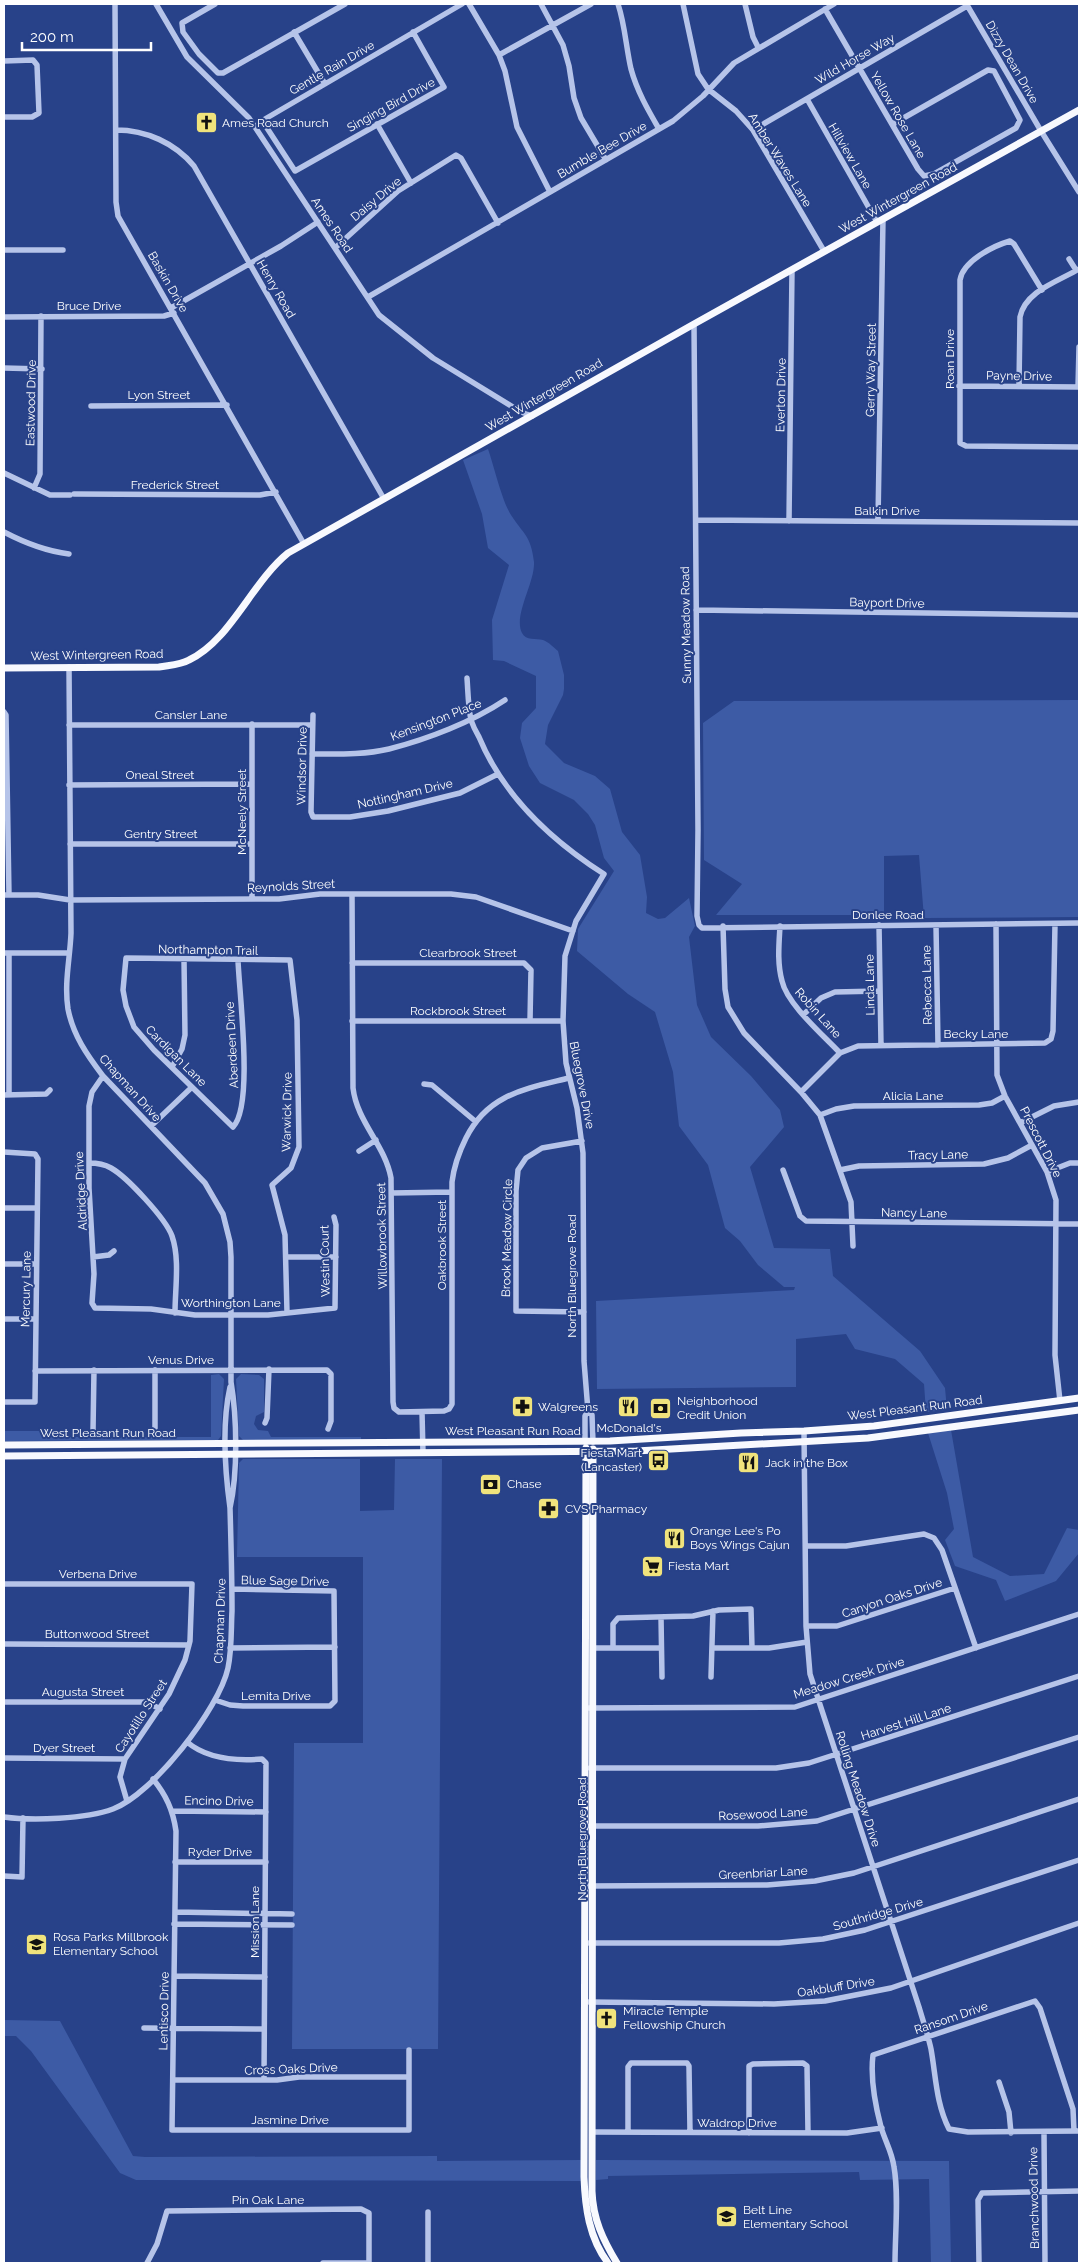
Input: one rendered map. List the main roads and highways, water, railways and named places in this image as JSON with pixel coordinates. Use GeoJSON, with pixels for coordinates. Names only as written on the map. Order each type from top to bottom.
{"type":"FeatureCollection","features":[{"type":"Feature","properties":{"kind":"main road","name":"West Wintergreen Road"},"geometry":{"type":"LineString","coordinates":[[4,668],[159,666],[176,665],[190,660],[213,642],[271,568],[288,553],[824,251],[1079,110]]}},
{"type":"Feature","properties":{"kind":"main road","name":"West Pleasant Run Road"},"geometry":{"type":"LineString","coordinates":[[4,1445],[589,1442],[675,1436],[804,1432],[874,1426],[1079,1398]]}},
{"type":"Feature","properties":{"kind":"main road"},"geometry":{"type":"LineString","coordinates":[[1060,1401],[1062,1412]]}},
{"type":"Feature","properties":{"kind":"main road","name":"West Pleasant Run Road"},"geometry":{"type":"LineString","coordinates":[[4,1456],[508,1454],[676,1449],[868,1438],[1079,1410]]}},
{"type":"Feature","properties":{"kind":"main road"},"geometry":{"type":"LineString","coordinates":[[980,1411],[981,1422]]}},
{"type":"Feature","properties":{"kind":"main road"},"geometry":{"type":"LineString","coordinates":[[675,1436],[676,1449]]}},
{"type":"Feature","properties":{"kind":"main road"},"geometry":{"type":"LineString","coordinates":[[508,1442],[508,1454]]}},
{"type":"Feature","properties":{"kind":"main road","name":"North Bluegrove Road"},"geometry":{"type":"LineString","coordinates":[[589,1442],[589,1943],[584,2200],[588,2218],[600,2250],[608,2263]]}},
{"type":"Feature","properties":{"kind":"main road"},"geometry":{"type":"LineString","coordinates":[[364,1443],[364,1454]]}},
{"type":"Feature","properties":{"kind":"main road"},"geometry":{"type":"LineString","coordinates":[[147,1444],[147,1455]]}},
{"type":"Feature","properties":{"kind":"main road","name":"North Bluegrove Road"},"geometry":{"type":"LineString","coordinates":[[589,1708],[593,1648],[590,1537]]}},
{"type":"Feature","properties":{"kind":"main road","name":"North Bluegrove Road"},"geometry":{"type":"LineString","coordinates":[[588,2002],[593,2209],[600,2232],[616,2263]]}},
{"type":"Feature","properties":{"kind":"main road"},"geometry":{"type":"LineString","coordinates":[[600,2250],[607,2246]]}},
{"type":"Feature","properties":{"kind":"place","name":"Ames Road Church"},"geometry":{"type":"Point","coordinates":[206,123]}},
{"type":"Feature","properties":{"kind":"place","name":"Walgreens"},"geometry":{"type":"Point","coordinates":[522,1407]}},
{"type":"Feature","properties":{"kind":"place","name":"McDonald's"},"geometry":{"type":"Point","coordinates":[629,1407]}},
{"type":"Feature","properties":{"kind":"place","name":"Neighborhood Credit Union"},"geometry":{"type":"Point","coordinates":[661,1408]}},
{"type":"Feature","properties":{"kind":"place","name":"Fiesta Mart (Lancaster)"},"geometry":{"type":"Point","coordinates":[658,1460]}},
{"type":"Feature","properties":{"kind":"place","name":"Jack in the Box"},"geometry":{"type":"Point","coordinates":[749,1463]}},
{"type":"Feature","properties":{"kind":"place","name":"Chase"},"geometry":{"type":"Point","coordinates":[491,1484]}},
{"type":"Feature","properties":{"kind":"place","name":"CVS Pharmacy"},"geometry":{"type":"Point","coordinates":[549,1509]}},
{"type":"Feature","properties":{"kind":"place","name":"Orange Lee's Po Boys Wings Cajun"},"geometry":{"type":"Point","coordinates":[674,1538]}},
{"type":"Feature","properties":{"kind":"place","name":"Fiesta Mart"},"geometry":{"type":"Point","coordinates":[652,1566]}},
{"type":"Feature","properties":{"kind":"place","name":"Rosa Parks Millbrook Elementary School"},"geometry":{"type":"Point","coordinates":[37,1944]}},
{"type":"Feature","properties":{"kind":"place","name":"Miracle Temple Fellowship Church"},"geometry":{"type":"Point","coordinates":[607,2018]}},
{"type":"Feature","properties":{"kind":"place","name":"Belt Line Elementary School"},"geometry":{"type":"Point","coordinates":[727,2217]}}]}
